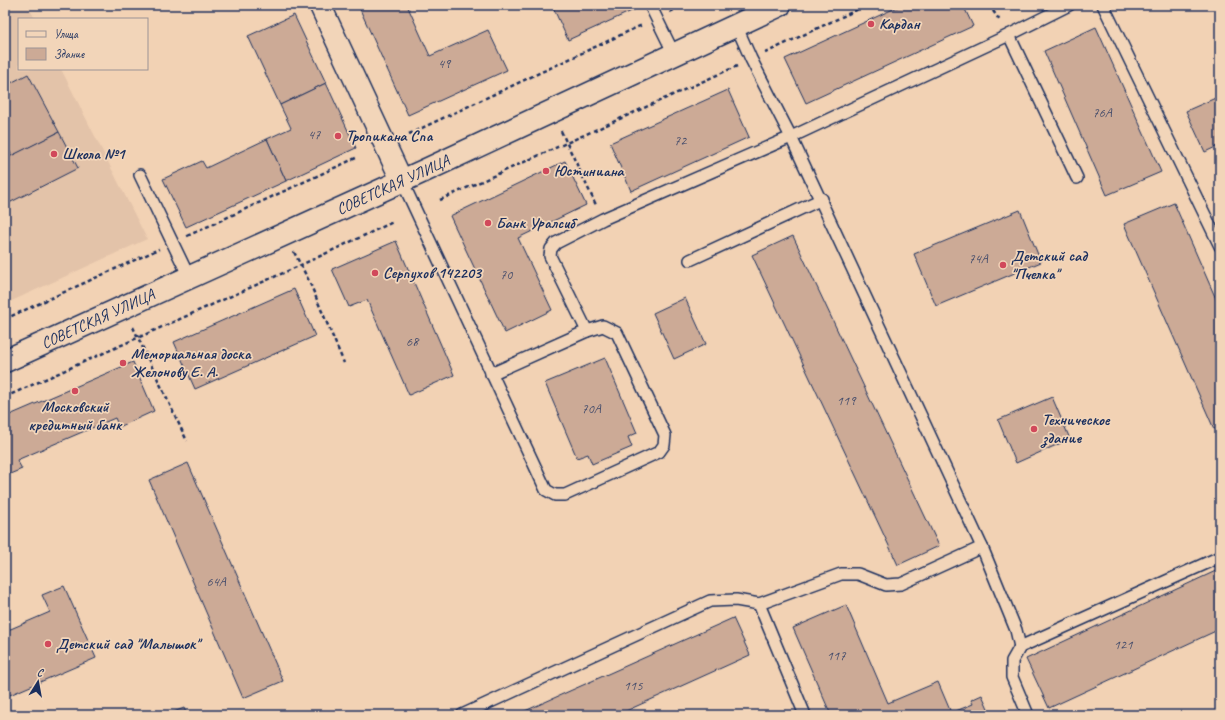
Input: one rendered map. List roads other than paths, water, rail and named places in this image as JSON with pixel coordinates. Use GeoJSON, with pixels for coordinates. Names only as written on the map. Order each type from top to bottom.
{"type":"FeatureCollection","features":[{"type":"Feature","properties":{"kind":"street"},"geometry":{"type":"LineString","coordinates":[[320,5],[402,181]]}},
{"type":"Feature","properties":{"kind":"street","name":"СОВЕТСКАЯ УЛИЦА"},"geometry":{"type":"LineString","coordinates":[[5,361],[402,181],[776,6]]}},
{"type":"Feature","properties":{"kind":"lane"},"geometry":{"type":"LineString","coordinates":[[650,5],[674,54]]}},
{"type":"Feature","properties":{"kind":"lane"},"geometry":{"type":"LineString","coordinates":[[587,331],[550,256],[551,249],[556,243],[603,219],[792,137],[1008,36],[1069,5]]}},
{"type":"Feature","properties":{"kind":"lane"},"geometry":{"type":"LineString","coordinates":[[1103,5],[1220,246]]}},
{"type":"Feature","properties":{"kind":"lane"},"geometry":{"type":"LineString","coordinates":[[736,25],[822,199],[982,547],[1016,630],[1020,646]]}},
{"type":"Feature","properties":{"kind":"lane"},"geometry":{"type":"LineString","coordinates":[[1008,36],[1077,178]]}},
{"type":"Feature","properties":{"kind":"lane"},"geometry":{"type":"LineString","coordinates":[[140,175],[189,277]]}},
{"type":"Feature","properties":{"kind":"lane"},"geometry":{"type":"LineString","coordinates":[[402,181],[491,374],[546,490],[555,495],[565,495],[659,452],[664,445],[665,435],[617,333],[603,326],[587,331],[491,374]]}},
{"type":"Feature","properties":{"kind":"lane"},"geometry":{"type":"LineString","coordinates":[[690,260],[822,199]]}},
{"type":"Feature","properties":{"kind":"lane"},"geometry":{"type":"LineString","coordinates":[[462,715],[710,601],[736,600],[759,604],[841,574],[858,574],[886,585],[901,584],[982,547]]}},
{"type":"Feature","properties":{"kind":"lane"},"geometry":{"type":"LineString","coordinates":[[1028,715],[1012,677],[1012,661],[1020,646],[1220,557]]}},
{"type":"Feature","properties":{"kind":"lane"},"geometry":{"type":"LineString","coordinates":[[759,604],[805,715]]}},
{"type":"Feature","properties":{"kind":"place","name":"Кардан"},"geometry":{"type":"Point","coordinates":[871,24]}},
{"type":"Feature","properties":{"kind":"place","name":"Тропикана Спа"},"geometry":{"type":"Point","coordinates":[338,136]}},
{"type":"Feature","properties":{"kind":"place","name":"Школа №1"},"geometry":{"type":"Point","coordinates":[54,154]}},
{"type":"Feature","properties":{"kind":"place","name":"Юстиниана"},"geometry":{"type":"Point","coordinates":[546,171]}},
{"type":"Feature","properties":{"kind":"place","name":"Банк Уралсиб"},"geometry":{"type":"Point","coordinates":[488,223]}},
{"type":"Feature","properties":{"kind":"place","name":"Детский сад \"Пчелка\""},"geometry":{"type":"Point","coordinates":[1003,265]}},
{"type":"Feature","properties":{"kind":"place","name":"Серпухов 142203"},"geometry":{"type":"Point","coordinates":[375,273]}},
{"type":"Feature","properties":{"kind":"place","name":"Мемориальная доска Желонову Е. А."},"geometry":{"type":"Point","coordinates":[123,363]}},
{"type":"Feature","properties":{"kind":"place","name":"Московский кредитный банк"},"geometry":{"type":"Point","coordinates":[75,391]}},
{"type":"Feature","properties":{"kind":"place","name":"Техническое здание"},"geometry":{"type":"Point","coordinates":[1034,429]}},
{"type":"Feature","properties":{"kind":"place","name":"Детский сад \"Малышок\""},"geometry":{"type":"Point","coordinates":[48,644]}}]}
